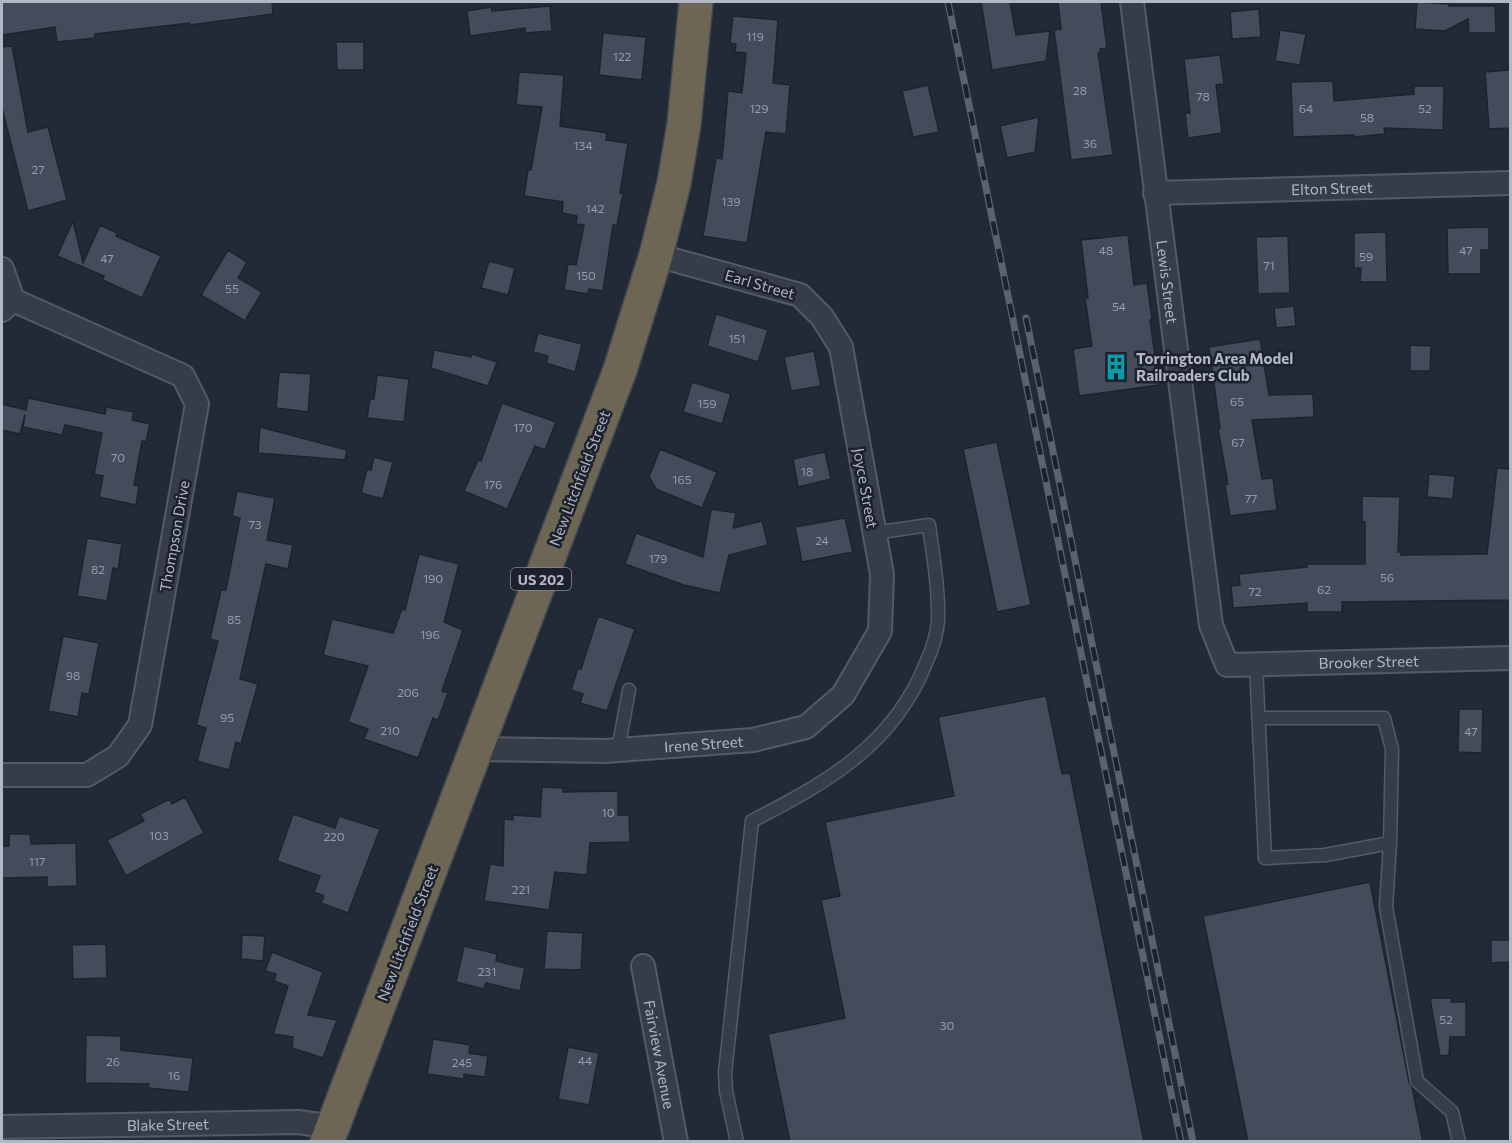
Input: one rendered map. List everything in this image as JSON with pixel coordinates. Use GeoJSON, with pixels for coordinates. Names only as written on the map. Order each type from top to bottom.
{"type":"FeatureCollection","features":[{"type":"Feature","properties":{"kind":"highway","name":"New Litchfield Street"},"geometry":{"type":"LineString","coordinates":[[331,1134],[620,370],[656,255],[674,183],[684,124],[696,2]]}},
{"type":"Feature","properties":{"kind":"street","name":"Lewis Street"},"geometry":{"type":"LineString","coordinates":[[1131,2],[1211,625],[1227,665]]}},
{"type":"Feature","properties":{"kind":"street","name":"Elton Street"},"geometry":{"type":"LineString","coordinates":[[1155,193],[1510,183]]}},
{"type":"Feature","properties":{"kind":"street","name":"Earl Street"},"geometry":{"type":"LineString","coordinates":[[656,255],[800,295],[822,316],[841,347]]}},
{"type":"Feature","properties":{"kind":"street","name":"Thompson Drive"},"geometry":{"type":"LineString","coordinates":[[2,269],[7,305],[183,376],[197,404],[140,725],[118,756],[87,775],[2,775]]}},
{"type":"Feature","properties":{"kind":"street","name":"Joyce Street"},"geometry":{"type":"LineString","coordinates":[[841,347],[882,574],[880,631]]}},
{"type":"Feature","properties":{"kind":"street","name":"Irene Street"},"geometry":{"type":"LineString","coordinates":[[476,749],[618,750],[753,740],[806,727],[843,695],[880,631]]}},
{"type":"Feature","properties":{"kind":"street","name":"Brooker Street"},"geometry":{"type":"LineString","coordinates":[[1227,665],[1510,658]]}},
{"type":"Feature","properties":{"kind":"street","name":"Fairview Avenue"},"geometry":{"type":"LineString","coordinates":[[643,966],[676,1142]]}},
{"type":"Feature","properties":{"kind":"street","name":"Blake Street"},"geometry":{"type":"LineString","coordinates":[[2,1127],[298,1122],[331,1134]]}},
{"type":"Feature","properties":{"kind":"lane"},"geometry":{"type":"LineString","coordinates":[[737,1142],[725,1073],[752,821],[846,766],[872,746],[906,705],[922,675],[933,647],[938,622],[938,601],[929,525],[874,532]]}},
{"type":"Feature","properties":{"kind":"lane"},"geometry":{"type":"LineString","coordinates":[[1256,664],[1265,858],[1325,855],[1390,843]]}},
{"type":"Feature","properties":{"kind":"lane"},"geometry":{"type":"LineString","coordinates":[[618,750],[629,690]]}},
{"type":"Feature","properties":{"kind":"lane"},"geometry":{"type":"LineString","coordinates":[[1258,718],[1384,718],[1392,749],[1386,908],[1417,1081],[1452,1112],[1459,1142]]}},
{"type":"Feature","properties":{"kind":"building"},"geometry":{"type":"Polygon","coordinates":[[[2,2],[272,2],[273,14],[95,34],[95,38],[57,42],[55,27],[2,35],[2,2]]]}},
{"type":"Feature","properties":{"kind":"building"},"geometry":{"type":"Polygon","coordinates":[[[981,2],[1010,2],[1016,35],[1050,31],[1046,61],[992,70],[981,2]]]}},
{"type":"Feature","properties":{"kind":"building"},"geometry":{"type":"Polygon","coordinates":[[[1058,2],[1101,2],[1107,48],[1100,49],[1101,53],[1098,53],[1113,155],[1071,160],[1054,30],[1061,29],[1058,2]]]}},
{"type":"Feature","properties":{"kind":"building"},"geometry":{"type":"Polygon","coordinates":[[[1417,2],[1449,4],[1449,6],[1495,6],[1496,33],[1469,33],[1468,19],[1445,31],[1415,29],[1417,2]]]}},
{"type":"Feature","properties":{"kind":"building"},"geometry":{"type":"Polygon","coordinates":[[[550,6],[552,31],[525,33],[525,28],[470,36],[467,11],[491,7],[492,11],[550,6]]]}},
{"type":"Feature","properties":{"kind":"building"},"geometry":{"type":"Polygon","coordinates":[[[1259,9],[1261,37],[1232,39],[1230,12],[1259,9]]]}},
{"type":"Feature","properties":{"kind":"building"},"geometry":{"type":"Polygon","coordinates":[[[733,16],[778,20],[773,83],[790,85],[786,134],[766,132],[747,243],[703,236],[716,158],[722,159],[728,91],[742,93],[746,53],[735,52],[736,44],[730,43],[733,16]]]}},
{"type":"Feature","properties":{"kind":"building"},"geometry":{"type":"Polygon","coordinates":[[[1280,30],[1306,34],[1300,65],[1275,61],[1280,30]]]}},
{"type":"Feature","properties":{"kind":"building"},"geometry":{"type":"Polygon","coordinates":[[[603,33],[646,37],[642,80],[599,75],[603,33]]]}},
{"type":"Feature","properties":{"kind":"building"},"geometry":{"type":"Polygon","coordinates":[[[336,42],[364,42],[364,70],[337,70],[336,42]]]}},
{"type":"Feature","properties":{"kind":"building"},"geometry":{"type":"Polygon","coordinates":[[[12,46],[28,132],[48,127],[67,200],[28,211],[2,108],[2,47],[12,46]]]}},
{"type":"Feature","properties":{"kind":"building"},"geometry":{"type":"Polygon","coordinates":[[[1220,55],[1224,84],[1216,85],[1222,133],[1188,138],[1185,113],[1190,113],[1184,59],[1220,55]]]}},
{"type":"Feature","properties":{"kind":"building"},"geometry":{"type":"Polygon","coordinates":[[[1510,70],[1510,128],[1489,129],[1485,72],[1510,70]]]}},
{"type":"Feature","properties":{"kind":"building"},"geometry":{"type":"Polygon","coordinates":[[[519,72],[564,75],[560,126],[607,133],[606,140],[628,143],[620,193],[623,194],[617,225],[613,225],[603,291],[589,289],[588,294],[564,290],[568,264],[576,265],[584,225],[576,224],[577,216],[562,213],[563,202],[524,196],[542,107],[516,105],[519,72]]]}},
{"type":"Feature","properties":{"kind":"building"},"geometry":{"type":"Polygon","coordinates":[[[1333,81],[1334,101],[1414,94],[1414,86],[1444,86],[1443,130],[1384,128],[1385,134],[1354,137],[1354,135],[1293,137],[1291,82],[1333,81]]]}},
{"type":"Feature","properties":{"kind":"building"},"geometry":{"type":"Polygon","coordinates":[[[928,85],[939,132],[913,137],[902,91],[928,85]]]}},
{"type":"Feature","properties":{"kind":"building"},"geometry":{"type":"Polygon","coordinates":[[[1039,117],[1035,152],[1007,158],[1000,126],[1039,117]]]}},
{"type":"Feature","properties":{"kind":"building"},"geometry":{"type":"Polygon","coordinates":[[[73,221],[83,263],[100,225],[117,233],[116,236],[161,256],[142,298],[103,280],[104,276],[57,256],[73,221]]]}},
{"type":"Feature","properties":{"kind":"building"},"geometry":{"type":"Polygon","coordinates":[[[1489,227],[1489,250],[1481,250],[1481,274],[1448,274],[1447,228],[1489,227]]]}},
{"type":"Feature","properties":{"kind":"building"},"geometry":{"type":"Polygon","coordinates":[[[1386,232],[1387,282],[1360,282],[1361,268],[1354,268],[1354,233],[1386,232]]]}},
{"type":"Feature","properties":{"kind":"building"},"geometry":{"type":"Polygon","coordinates":[[[1128,235],[1134,285],[1147,283],[1159,385],[1079,396],[1073,349],[1092,346],[1085,298],[1088,298],[1081,240],[1128,235]]]}},
{"type":"Feature","properties":{"kind":"building"},"geometry":{"type":"Polygon","coordinates":[[[1288,236],[1290,293],[1258,294],[1256,237],[1288,236]]]}},
{"type":"Feature","properties":{"kind":"building"},"geometry":{"type":"Polygon","coordinates":[[[228,250],[247,262],[238,278],[262,292],[245,321],[201,295],[228,250]]]}},
{"type":"Feature","properties":{"kind":"building"},"geometry":{"type":"Polygon","coordinates":[[[489,261],[515,268],[508,295],[481,288],[489,261]]]}},
{"type":"Feature","properties":{"kind":"building"},"geometry":{"type":"Polygon","coordinates":[[[1294,306],[1296,326],[1276,328],[1274,308],[1294,306]]]}},
{"type":"Feature","properties":{"kind":"building"},"geometry":{"type":"Polygon","coordinates":[[[716,314],[768,330],[758,362],[707,346],[716,314]]]}},
{"type":"Feature","properties":{"kind":"building"},"geometry":{"type":"Polygon","coordinates":[[[538,333],[582,344],[575,372],[546,363],[548,356],[533,352],[538,333]]]}},
{"type":"Feature","properties":{"kind":"building"},"geometry":{"type":"Polygon","coordinates":[[[1260,339],[1269,395],[1313,394],[1314,417],[1252,420],[1262,479],[1273,478],[1277,510],[1230,516],[1225,485],[1228,484],[1218,429],[1220,428],[1209,347],[1260,339]]]}},
{"type":"Feature","properties":{"kind":"building"},"geometry":{"type":"Polygon","coordinates":[[[1410,345],[1431,346],[1430,371],[1410,371],[1410,345]]]}},
{"type":"Feature","properties":{"kind":"building"},"geometry":{"type":"Polygon","coordinates":[[[434,350],[471,357],[472,354],[497,362],[488,386],[431,368],[434,350]]]}},
{"type":"Feature","properties":{"kind":"building"},"geometry":{"type":"Polygon","coordinates":[[[814,351],[821,386],[791,391],[784,357],[814,351]]]}},
{"type":"Feature","properties":{"kind":"building"},"geometry":{"type":"Polygon","coordinates":[[[279,372],[311,374],[308,412],[276,408],[279,372]]]}},
{"type":"Feature","properties":{"kind":"building"},"geometry":{"type":"Polygon","coordinates":[[[377,375],[409,379],[404,422],[367,418],[370,399],[374,399],[377,375]]]}},
{"type":"Feature","properties":{"kind":"building"},"geometry":{"type":"Polygon","coordinates":[[[692,382],[731,394],[722,424],[683,412],[692,382]]]}},
{"type":"Feature","properties":{"kind":"building"},"geometry":{"type":"Polygon","coordinates":[[[28,398],[105,414],[106,407],[134,412],[132,420],[150,424],[146,442],[142,441],[134,485],[139,486],[136,505],[99,497],[103,476],[94,474],[102,433],[65,425],[62,435],[23,427],[25,415],[20,434],[2,430],[2,404],[26,410],[28,398]]]}},
{"type":"Feature","properties":{"kind":"building"},"geometry":{"type":"Polygon","coordinates":[[[502,403],[556,422],[545,450],[535,446],[507,509],[464,491],[478,460],[481,461],[502,403]]]}},
{"type":"Feature","properties":{"kind":"building"},"geometry":{"type":"Polygon","coordinates":[[[260,427],[347,450],[345,460],[258,453],[260,427]]]}},
{"type":"Feature","properties":{"kind":"building"},"geometry":{"type":"Polygon","coordinates":[[[997,442],[1031,605],[997,612],[963,449],[997,442]]]}},
{"type":"Feature","properties":{"kind":"building"},"geometry":{"type":"Polygon","coordinates":[[[660,449],[717,472],[702,508],[656,489],[649,477],[660,449]]]}},
{"type":"Feature","properties":{"kind":"building"},"geometry":{"type":"Polygon","coordinates":[[[825,452],[831,479],[798,487],[793,459],[825,452]]]}},
{"type":"Feature","properties":{"kind":"building"},"geometry":{"type":"Polygon","coordinates":[[[374,457],[393,462],[383,499],[361,493],[367,469],[371,470],[374,457]]]}},
{"type":"Feature","properties":{"kind":"building"},"geometry":{"type":"Polygon","coordinates":[[[1497,468],[1510,469],[1510,600],[1342,602],[1342,612],[1307,612],[1307,603],[1233,608],[1231,586],[1240,585],[1239,574],[1307,567],[1307,564],[1365,564],[1365,522],[1362,522],[1362,496],[1400,497],[1398,552],[1401,552],[1401,555],[1487,554],[1497,468]]]}},
{"type":"Feature","properties":{"kind":"building"},"geometry":{"type":"Polygon","coordinates":[[[1429,474],[1455,476],[1453,499],[1427,497],[1429,474]]]}},
{"type":"Feature","properties":{"kind":"building"},"geometry":{"type":"Polygon","coordinates":[[[237,491],[275,498],[267,540],[293,545],[288,569],[266,564],[240,679],[258,684],[241,744],[236,742],[229,770],[197,761],[206,728],[196,725],[218,641],[210,639],[221,590],[226,590],[240,518],[232,516],[237,491]]]}},
{"type":"Feature","properties":{"kind":"building"},"geometry":{"type":"Polygon","coordinates":[[[711,509],[736,513],[733,528],[762,521],[768,545],[729,555],[720,593],[684,585],[625,564],[636,533],[703,557],[711,509]]]}},
{"type":"Feature","properties":{"kind":"building"},"geometry":{"type":"Polygon","coordinates":[[[845,518],[853,552],[802,562],[795,527],[845,518]]]}},
{"type":"Feature","properties":{"kind":"building"},"geometry":{"type":"Polygon","coordinates":[[[87,538],[122,544],[118,569],[113,568],[107,601],[77,596],[87,538]]]}},
{"type":"Feature","properties":{"kind":"building"},"geometry":{"type":"Polygon","coordinates":[[[419,554],[459,564],[444,622],[463,630],[442,691],[448,693],[438,720],[433,718],[418,758],[364,739],[368,729],[348,722],[368,666],[323,655],[332,619],[393,633],[402,609],[405,610],[419,554]]]}},
{"type":"Feature","properties":{"kind":"building"},"geometry":{"type":"Polygon","coordinates":[[[598,616],[635,629],[607,711],[580,703],[583,694],[571,690],[578,668],[581,669],[598,616]]]}},
{"type":"Feature","properties":{"kind":"building"},"geometry":{"type":"Polygon","coordinates":[[[63,636],[99,643],[89,694],[82,693],[78,717],[48,711],[63,636]]]}},
{"type":"Feature","properties":{"kind":"building"},"geometry":{"type":"Polygon","coordinates":[[[1046,696],[1062,774],[1070,773],[1144,1142],[790,1142],[768,1034],[845,1018],[821,900],[840,896],[825,822],[954,796],[938,717],[1046,696]]]}},
{"type":"Feature","properties":{"kind":"building"},"geometry":{"type":"Polygon","coordinates":[[[1459,709],[1483,709],[1482,753],[1458,752],[1459,709]]]}},
{"type":"Feature","properties":{"kind":"building"},"geometry":{"type":"Polygon","coordinates":[[[542,787],[563,788],[563,792],[618,791],[618,815],[629,815],[630,842],[590,843],[587,875],[555,872],[549,910],[484,901],[490,864],[503,866],[504,819],[513,820],[513,815],[540,817],[542,787]]]}},
{"type":"Feature","properties":{"kind":"building"},"geometry":{"type":"Polygon","coordinates":[[[185,797],[204,833],[126,876],[107,840],[144,821],[140,814],[170,799],[172,804],[185,797]]]}},
{"type":"Feature","properties":{"kind":"building"},"geometry":{"type":"Polygon","coordinates":[[[293,814],[335,828],[339,816],[380,829],[348,913],[321,903],[324,896],[314,892],[320,876],[277,861],[293,814]]]}},
{"type":"Feature","properties":{"kind":"building"},"geometry":{"type":"Polygon","coordinates":[[[9,834],[30,834],[31,844],[76,843],[77,886],[47,887],[47,877],[2,878],[2,846],[9,846],[9,834]]]}},
{"type":"Feature","properties":{"kind":"building"},"geometry":{"type":"Polygon","coordinates":[[[1370,882],[1423,1142],[1248,1142],[1203,916],[1370,882]]]}},
{"type":"Feature","properties":{"kind":"building"},"geometry":{"type":"Polygon","coordinates":[[[547,931],[583,933],[581,970],[544,969],[547,931]]]}},
{"type":"Feature","properties":{"kind":"building"},"geometry":{"type":"Polygon","coordinates":[[[242,935],[265,936],[263,961],[241,959],[242,935]]]}},
{"type":"Feature","properties":{"kind":"building"},"geometry":{"type":"Polygon","coordinates":[[[1491,940],[1510,940],[1510,962],[1491,963],[1491,940]]]}},
{"type":"Feature","properties":{"kind":"building"},"geometry":{"type":"Polygon","coordinates":[[[106,944],[107,978],[73,979],[72,945],[106,944]]]}},
{"type":"Feature","properties":{"kind":"building"},"geometry":{"type":"Polygon","coordinates":[[[464,946],[497,954],[496,961],[525,968],[520,991],[486,983],[484,989],[456,982],[464,946]]]}},
{"type":"Feature","properties":{"kind":"building"},"geometry":{"type":"Polygon","coordinates":[[[272,952],[323,972],[308,1015],[337,1020],[323,1058],[292,1048],[293,1037],[273,1034],[288,986],[274,981],[276,974],[265,971],[272,952]]]}},
{"type":"Feature","properties":{"kind":"building"},"geometry":{"type":"Polygon","coordinates":[[[1430,998],[1452,998],[1451,1002],[1466,1002],[1466,1037],[1450,1037],[1449,1055],[1440,1056],[1430,998]]]}},
{"type":"Feature","properties":{"kind":"building"},"geometry":{"type":"Polygon","coordinates":[[[86,1035],[121,1036],[121,1050],[193,1058],[189,1092],[148,1088],[149,1084],[85,1083],[86,1035]]]}},
{"type":"Feature","properties":{"kind":"building"},"geometry":{"type":"Polygon","coordinates":[[[433,1039],[470,1045],[469,1053],[488,1056],[485,1077],[464,1074],[464,1079],[427,1074],[433,1039]]]}},
{"type":"Feature","properties":{"kind":"building"},"geometry":{"type":"Polygon","coordinates":[[[568,1047],[599,1053],[589,1105],[558,1099],[568,1047]]]}},
{"type":"Feature","properties":{"kind":"railway"},"geometry":{"type":"LineString","coordinates":[[948,2],[1181,1142]]}},
{"type":"Feature","properties":{"kind":"railway"},"geometry":{"type":"LineString","coordinates":[[1026,318],[1193,1142]]}},
{"type":"Feature","properties":{"kind":"place","name":"Torrington Area Model Railroaders Club"},"geometry":{"type":"Point","coordinates":[1116,367]}}]}
